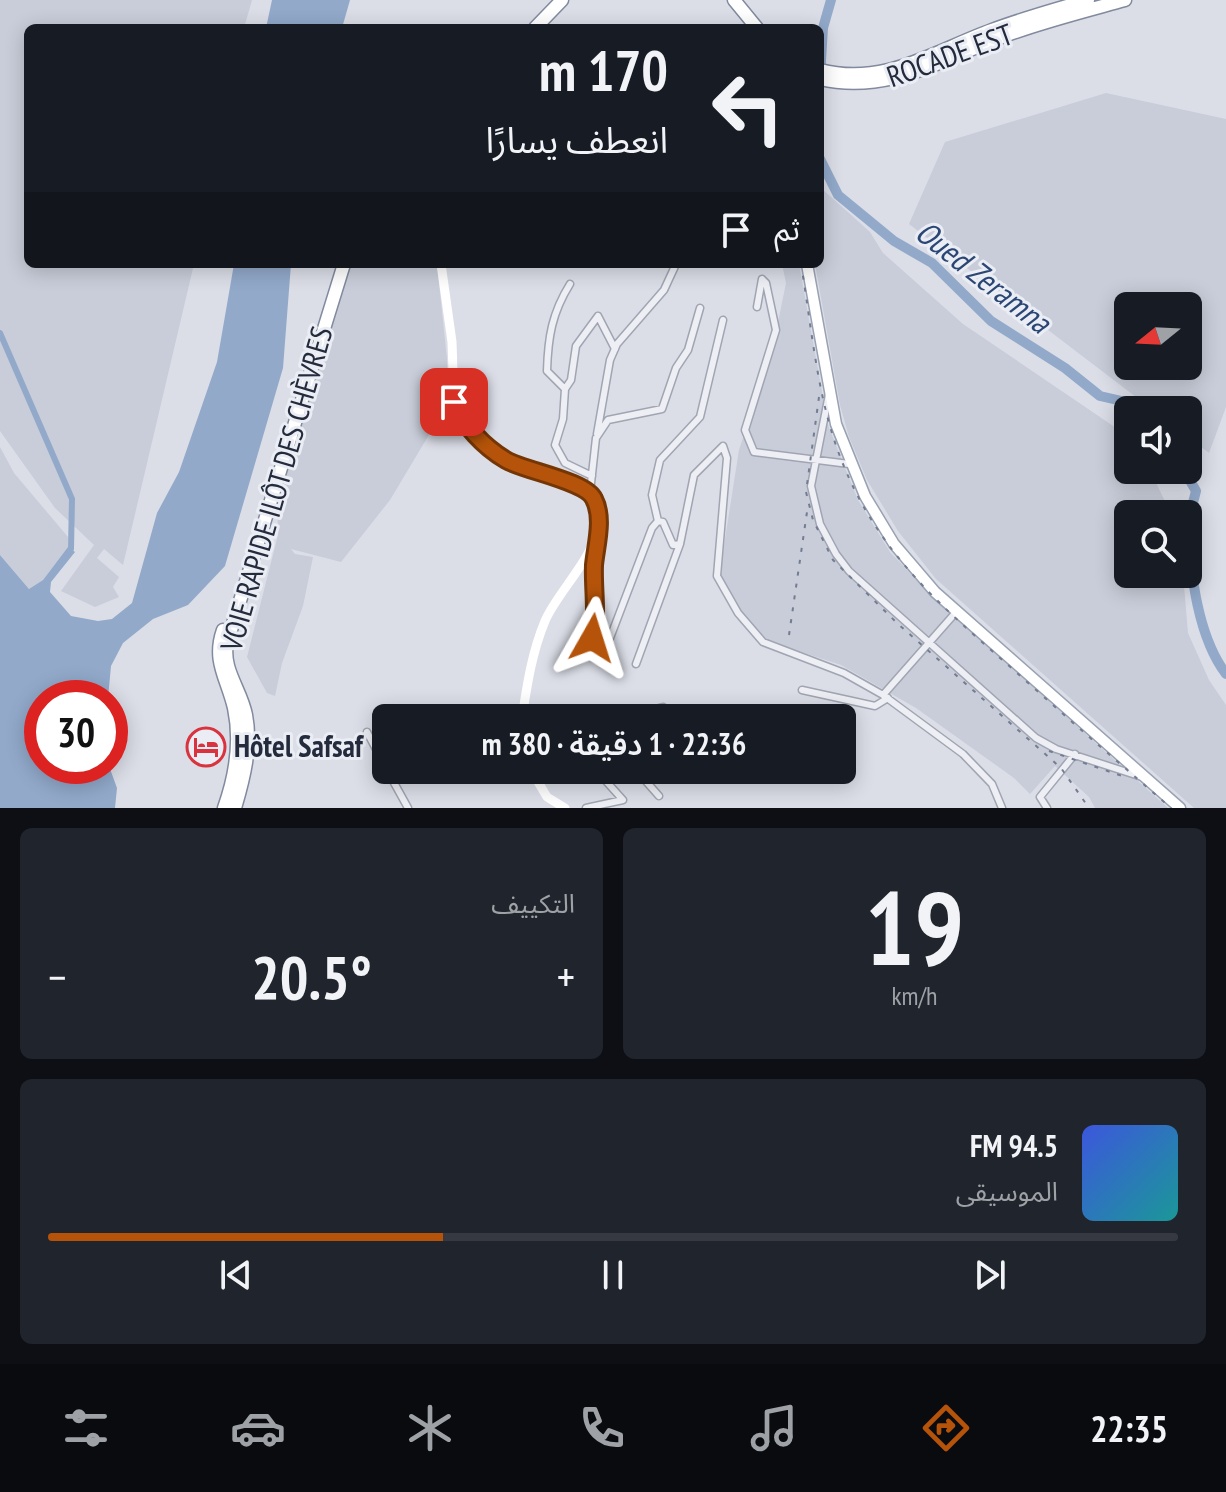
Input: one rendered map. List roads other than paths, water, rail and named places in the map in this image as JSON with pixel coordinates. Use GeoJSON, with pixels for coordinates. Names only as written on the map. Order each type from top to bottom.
{"type":"FeatureCollection","features":[{"type":"Feature","properties":{"kind":"highway"},"geometry":{"type":"LineString","coordinates":[[529,24],[551,0]]}},
{"type":"Feature","properties":{"kind":"highway"},"geometry":{"type":"LineString","coordinates":[[539,24],[562,0]]}},
{"type":"Feature","properties":{"kind":"highway"},"geometry":{"type":"LineString","coordinates":[[734,0],[754,24]]}},
{"type":"Feature","properties":{"kind":"highway"},"geometry":{"type":"LineString","coordinates":[[745,0],[763,24]]}},
{"type":"Feature","properties":{"kind":"highway","name":"ROCADE EST"},"geometry":{"type":"LineString","coordinates":[[824,79],[891,72],[991,30],[1088,0]]}},
{"type":"Feature","properties":{"kind":"highway","name":"ROCADE EST"},"geometry":{"type":"LineString","coordinates":[[824,72],[834,78],[864,84],[898,79],[1009,34],[1125,0]]}},
{"type":"Feature","properties":{"kind":"highway","name":"VOIE RAPIDE ILÔT DES CHÈVRES"},"geometry":{"type":"LineString","coordinates":[[224,808],[235,764],[236,725],[220,674],[217,648],[336,268]]}},
{"type":"Feature","properties":{"kind":"highway","name":"VOIE RAPIDE ILÔT DES CHÈVRES"},"geometry":{"type":"LineString","coordinates":[[235,808],[245,772],[249,735],[242,700],[226,663],[227,643],[343,268]]}},
{"type":"Feature","properties":{"kind":"main road"},"geometry":{"type":"LineString","coordinates":[[808,268],[829,394],[849,464],[894,544],[922,579],[1180,808]]}},
{"type":"Feature","properties":{"kind":"street"},"geometry":{"type":"LineString","coordinates":[[442,268],[452,342],[454,402],[462,423],[505,459],[590,492],[595,500],[598,521],[594,579],[598,611],[592,638],[599,647],[610,638],[652,528],[658,521]]}},
{"type":"Feature","properties":{"kind":"street"},"geometry":{"type":"LineString","coordinates":[[590,492],[610,360],[615,349],[664,290],[674,268]]}},
{"type":"Feature","properties":{"kind":"street"},"geometry":{"type":"LineString","coordinates":[[757,307],[762,279],[766,283],[776,330],[745,430],[754,452],[849,464]]}},
{"type":"Feature","properties":{"kind":"street"},"geometry":{"type":"LineString","coordinates":[[565,389],[547,371],[548,342],[553,311],[570,284]]}},
{"type":"Feature","properties":{"kind":"street"},"geometry":{"type":"LineString","coordinates":[[596,438],[608,420],[662,409],[676,368],[688,350],[700,308]]}},
{"type":"Feature","properties":{"kind":"street"},"geometry":{"type":"LineString","coordinates":[[592,476],[565,463],[555,445],[563,419],[565,389],[571,380],[578,341],[598,316],[615,349]]}},
{"type":"Feature","properties":{"kind":"street"},"geometry":{"type":"LineString","coordinates":[[658,521],[652,495],[660,460],[700,417],[723,320]]}},
{"type":"Feature","properties":{"kind":"street"},"geometry":{"type":"LineString","coordinates":[[829,394],[814,458],[814,504],[836,554],[849,571],[1036,738],[1146,778]]}},
{"type":"Feature","properties":{"kind":"street"},"geometry":{"type":"LineString","coordinates":[[636,664],[680,544],[694,475],[723,446],[727,458],[717,576],[763,642],[844,673],[886,696],[963,754],[992,784],[1002,808]]}},
{"type":"Feature","properties":{"kind":"street"},"geometry":{"type":"LineString","coordinates":[[524,704],[529,675],[546,618],[573,579],[592,542],[598,521]]}},
{"type":"Feature","properties":{"kind":"street"},"geometry":{"type":"LineString","coordinates":[[658,521],[663,522],[674,546],[680,544]]}},
{"type":"Feature","properties":{"kind":"street"},"geometry":{"type":"LineString","coordinates":[[802,690],[875,706],[957,611]]}},
{"type":"Feature","properties":{"kind":"street"},"geometry":{"type":"LineString","coordinates":[[367,732],[372,741]]}},
{"type":"Feature","properties":{"kind":"street"},"geometry":{"type":"LineString","coordinates":[[1047,808],[1040,797],[1075,754]]}},
{"type":"Feature","properties":{"kind":"street"},"geometry":{"type":"LineString","coordinates":[[395,784],[408,808]]}},
{"type":"Feature","properties":{"kind":"street"},"geometry":{"type":"LineString","coordinates":[[539,784],[547,797],[565,808]]}},
{"type":"Feature","properties":{"kind":"street"},"geometry":{"type":"LineString","coordinates":[[609,784],[630,808]]}},
{"type":"Feature","properties":{"kind":"street"},"geometry":{"type":"LineString","coordinates":[[648,784],[659,796]]}},
{"type":"Feature","properties":{"kind":"street"},"geometry":{"type":"LineString","coordinates":[[586,808],[623,800]]}},
{"type":"Feature","properties":{"kind":"water"},"geometry":{"type":"Polygon","coordinates":[[[272,0],[350,0],[343,24],[267,24],[272,0]]]}},
{"type":"Feature","properties":{"kind":"water"},"geometry":{"type":"Polygon","coordinates":[[[233,268],[291,268],[283,368],[225,566],[188,605],[153,619],[123,643],[111,666],[110,680],[24,680],[24,784],[116,784],[115,808],[0,808],[0,555],[29,589],[43,580],[68,547],[75,552],[51,582],[50,592],[71,616],[98,621],[112,619],[132,603],[157,513],[179,472],[217,362],[233,268]]]}},
{"type":"Feature","properties":{"kind":"waterway","name":"Oued Zeramna"},"geometry":{"type":"LineString","coordinates":[[824,24],[831,0]]}},
{"type":"Feature","properties":{"kind":"waterway","name":"Oued Zeramna"},"geometry":{"type":"LineString","coordinates":[[824,167],[838,195],[894,241],[932,263],[991,321],[1065,368],[1100,396],[1114,399]]}},
{"type":"Feature","properties":{"kind":"waterway"},"geometry":{"type":"LineString","coordinates":[[0,333],[72,499],[71,549],[68,553]]}},
{"type":"Feature","properties":{"kind":"waterway","name":"Oued Zeramna"},"geometry":{"type":"LineString","coordinates":[[1192,484],[1196,491],[1194,500]]}},
{"type":"Feature","properties":{"kind":"waterway","name":"Oued Zeramna"},"geometry":{"type":"LineString","coordinates":[[1194,588],[1202,624],[1216,659],[1226,674]]}},
{"type":"Feature","properties":{"kind":"railway"},"geometry":{"type":"LineString","coordinates":[[802,268],[816,363],[833,436],[856,493],[893,551],[938,601],[1171,808]]}},
{"type":"Feature","properties":{"kind":"railway"},"geometry":{"type":"LineString","coordinates":[[819,397],[806,492],[813,520],[833,560],[897,623],[1061,768],[1089,808]]}},
{"type":"Feature","properties":{"kind":"railway"},"geometry":{"type":"LineString","coordinates":[[789,635],[807,512]]}},
{"type":"Feature","properties":{"kind":"railway"},"geometry":{"type":"LineString","coordinates":[[1049,751],[1128,778]]}},
{"type":"Feature","properties":{"kind":"place","name":"Hôtel Safsaf"},"geometry":{"type":"Point","coordinates":[206,747]}}]}
